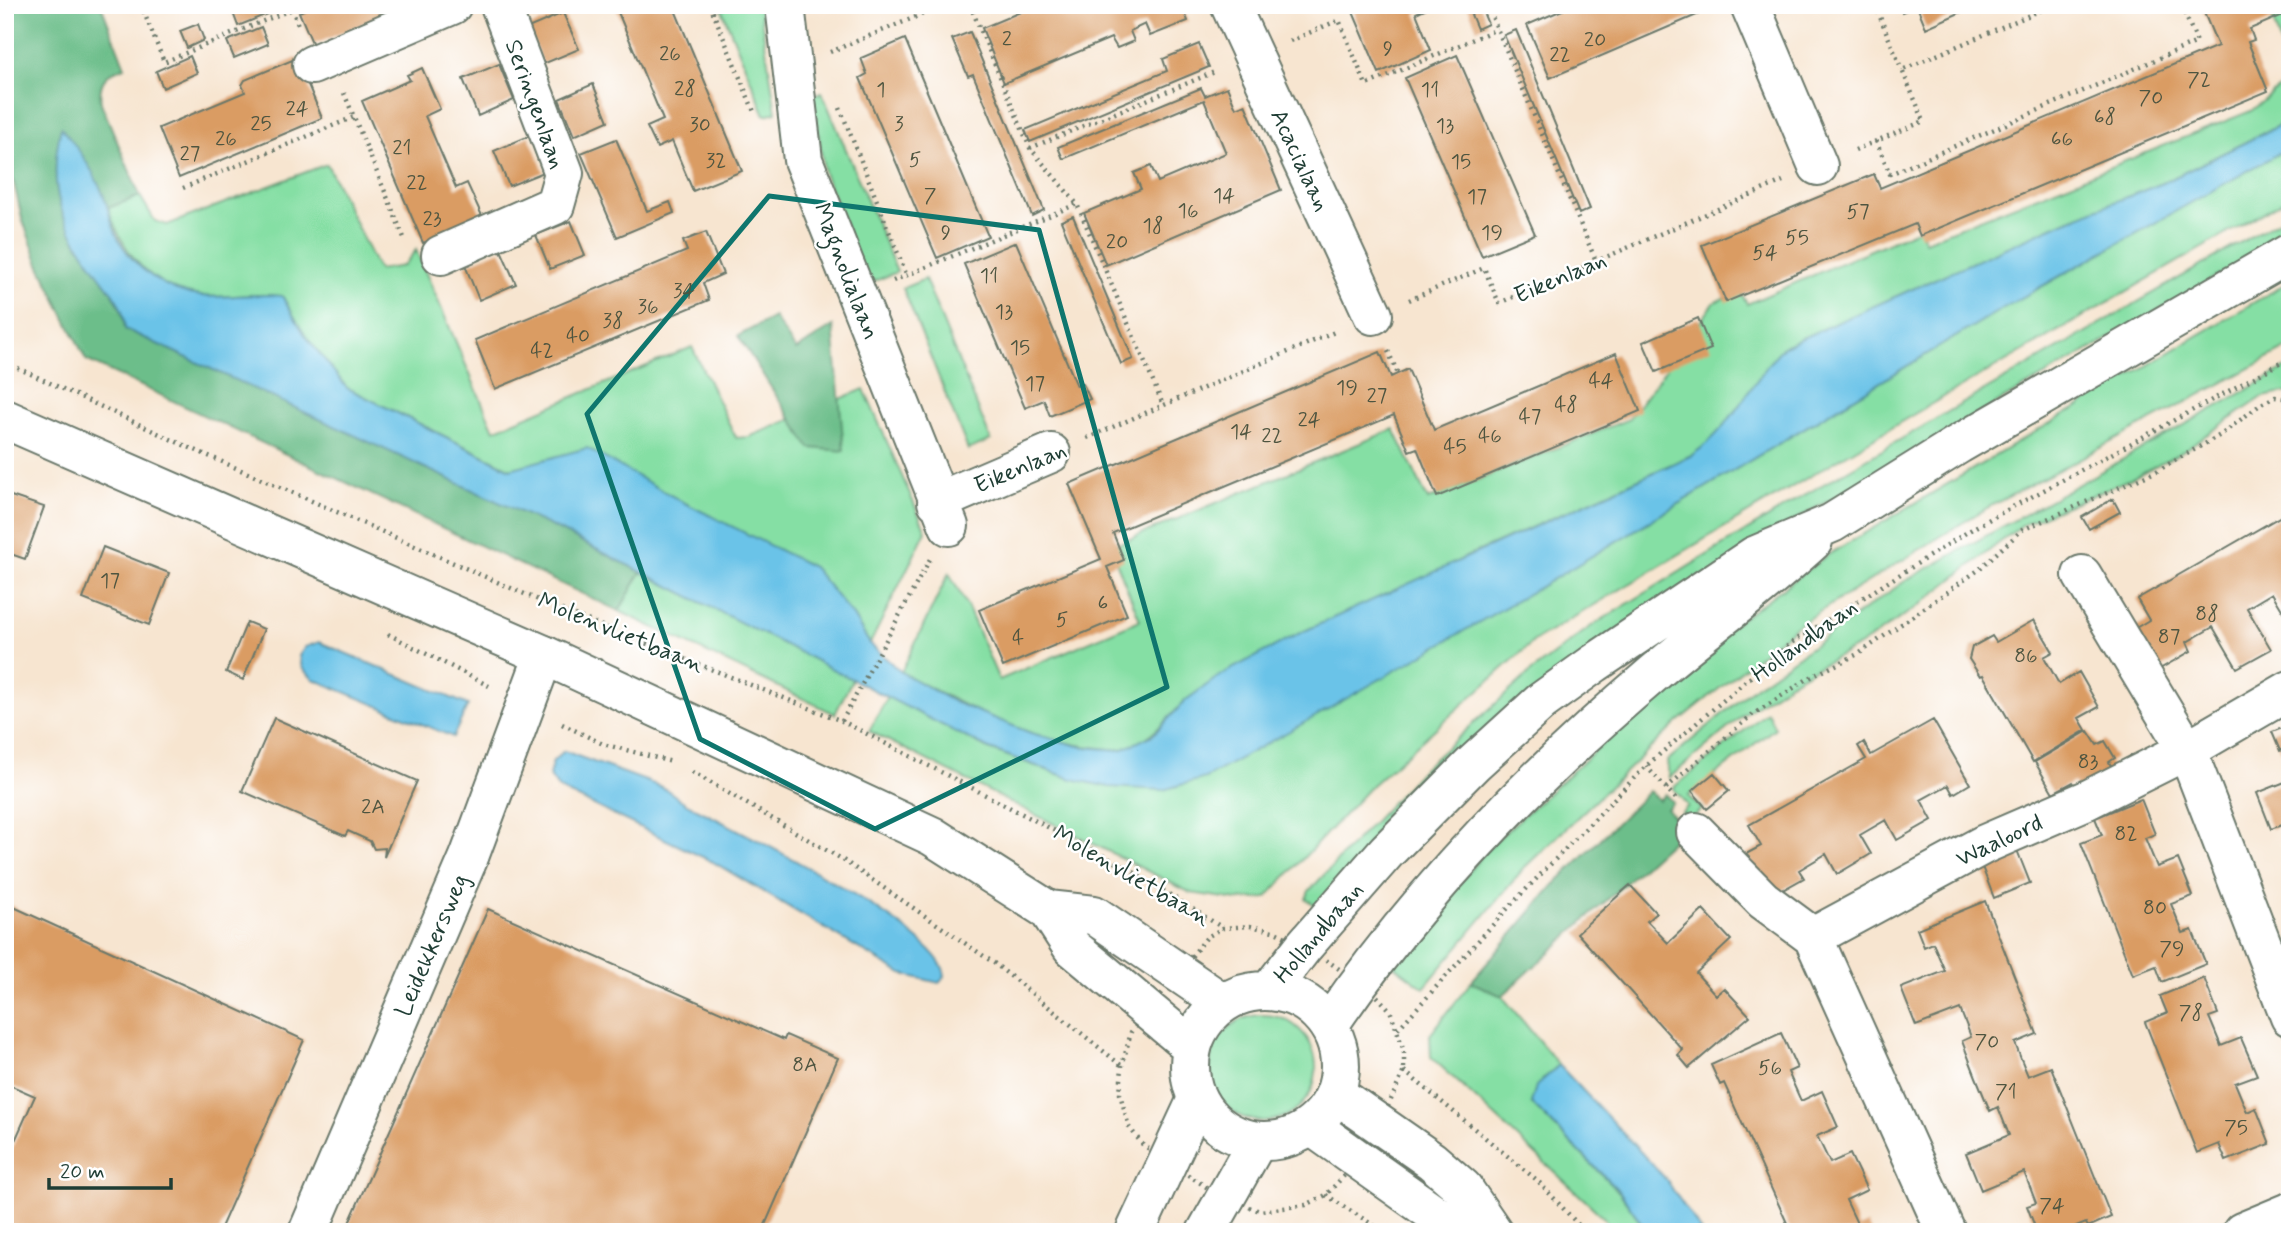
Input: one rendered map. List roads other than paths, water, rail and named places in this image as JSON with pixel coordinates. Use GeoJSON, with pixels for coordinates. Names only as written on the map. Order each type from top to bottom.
{"type":"FeatureCollection","features":[{"type":"Feature","properties":{"kind":"street"},"geometry":{"type":"LineString","coordinates":[[321,61],[452,5]]}},
{"type":"Feature","properties":{"kind":"street","name":"Seringenlaan"},"geometry":{"type":"LineString","coordinates":[[424,251],[555,205],[564,173],[500,5]]}},
{"type":"Feature","properties":{"kind":"street","name":"Magnolialaan"},"geometry":{"type":"LineString","coordinates":[[785,5],[803,160],[943,514]]}},
{"type":"Feature","properties":{"kind":"street","name":"Acacialaan"},"geometry":{"type":"LineString","coordinates":[[1230,5],[1373,315]]}},
{"type":"Feature","properties":{"kind":"street"},"geometry":{"type":"LineString","coordinates":[[1750,5],[1818,166]]}},
{"type":"Feature","properties":{"kind":"street","name":"Hollandbaan"},"geometry":{"type":"LineString","coordinates":[[1270,990],[1304,946],[1387,851],[1474,763],[1542,701],[1754,556],[1832,523],[1959,444],[2290,253]]}},
{"type":"Feature","properties":{"kind":"street","name":"Molenvlietbaan"},"geometry":{"type":"LineString","coordinates":[[5,419],[544,655],[932,836],[1048,910],[1072,947],[1192,1047]]}},
{"type":"Feature","properties":{"kind":"street","name":"Eikenlaan"},"geometry":{"type":"LineString","coordinates":[[943,514],[1051,453]]}},
{"type":"Feature","properties":{"kind":"street","name":"Hollandbaan"},"geometry":{"type":"LineString","coordinates":[[1329,1025],[1358,982],[1492,825],[1564,754],[1654,673],[1766,583],[1832,523]]}},
{"type":"Feature","properties":{"kind":"street"},"geometry":{"type":"LineString","coordinates":[[2082,575],[2187,750],[2290,1017]]}},
{"type":"Feature","properties":{"kind":"street","name":"Leidekkersweg"},"geometry":{"type":"LineString","coordinates":[[308,1232],[469,857],[544,655]]}},
{"type":"Feature","properties":{"kind":"street","name":"Waaloord"},"geometry":{"type":"LineString","coordinates":[[1813,937],[1985,844],[2087,800],[2187,750],[2290,690]]}},
{"type":"Feature","properties":{"kind":"street"},"geometry":{"type":"LineString","coordinates":[[1696,832],[1763,900],[1813,937],[1946,1232]]}},
{"type":"Feature","properties":{"kind":"street","name":"Molenvlietbaan"},"geometry":{"type":"LineString","coordinates":[[1048,910],[1094,915],[1223,1003]]}},
{"type":"Feature","properties":{"kind":"street"},"geometry":{"type":"LineString","coordinates":[[1270,990],[1303,1000],[1329,1025],[1339,1047],[1341,1070],[1336,1094],[1325,1112],[1311,1126],[1286,1139],[1257,1142],[1233,1135],[1212,1120],[1197,1099],[1190,1073],[1192,1047],[1203,1022],[1223,1003],[1245,992],[1270,990]]}},
{"type":"Feature","properties":{"kind":"street"},"geometry":{"type":"LineString","coordinates":[[1336,1094],[1432,1161],[1463,1188],[1493,1232]]}},
{"type":"Feature","properties":{"kind":"street"},"geometry":{"type":"LineString","coordinates":[[1135,1232],[1197,1099]]}},
{"type":"Feature","properties":{"kind":"street"},"geometry":{"type":"LineString","coordinates":[[1311,1126],[1442,1219],[1470,1232]]}},
{"type":"Feature","properties":{"kind":"street"},"geometry":{"type":"LineString","coordinates":[[1214,1215],[1257,1142]]}},
{"type":"Feature","properties":{"kind":"street"},"geometry":{"type":"LineString","coordinates":[[2242,1232],[2290,1212]]}},
{"type":"Feature","properties":{"kind":"water"},"geometry":{"type":"Polygon","coordinates":[[[2290,120],[2290,147],[2005,307],[1547,583],[1311,719],[1205,778],[1163,790],[1109,787],[1072,779],[987,748],[557,529],[125,329],[123,313],[117,301],[67,223],[57,190],[55,171],[61,127],[95,177],[117,236],[141,268],[163,284],[188,294],[211,297],[282,296],[305,335],[347,388],[510,469],[587,448],[681,501],[813,567],[853,616],[870,644],[901,672],[954,702],[1031,733],[1083,747],[1121,750],[1153,735],[1186,700],[1222,674],[1300,633],[1692,455],[1719,432],[1784,346],[2068,220],[2163,183],[2290,120]]]}},
{"type":"Feature","properties":{"kind":"water"},"geometry":{"type":"Polygon","coordinates":[[[319,642],[468,705],[453,737],[313,679],[302,668],[299,656],[305,647],[319,642]]]}},
{"type":"Feature","properties":{"kind":"water"},"geometry":{"type":"Polygon","coordinates":[[[564,751],[663,788],[687,804],[834,882],[911,934],[936,957],[945,977],[939,983],[902,974],[713,862],[559,789],[549,775],[553,761],[564,751]]]}},
{"type":"Feature","properties":{"kind":"water"},"geometry":{"type":"Polygon","coordinates":[[[1559,1065],[1664,1177],[1702,1232],[1648,1232],[1619,1191],[1531,1103],[1536,1086],[1559,1065]]]}}]}
